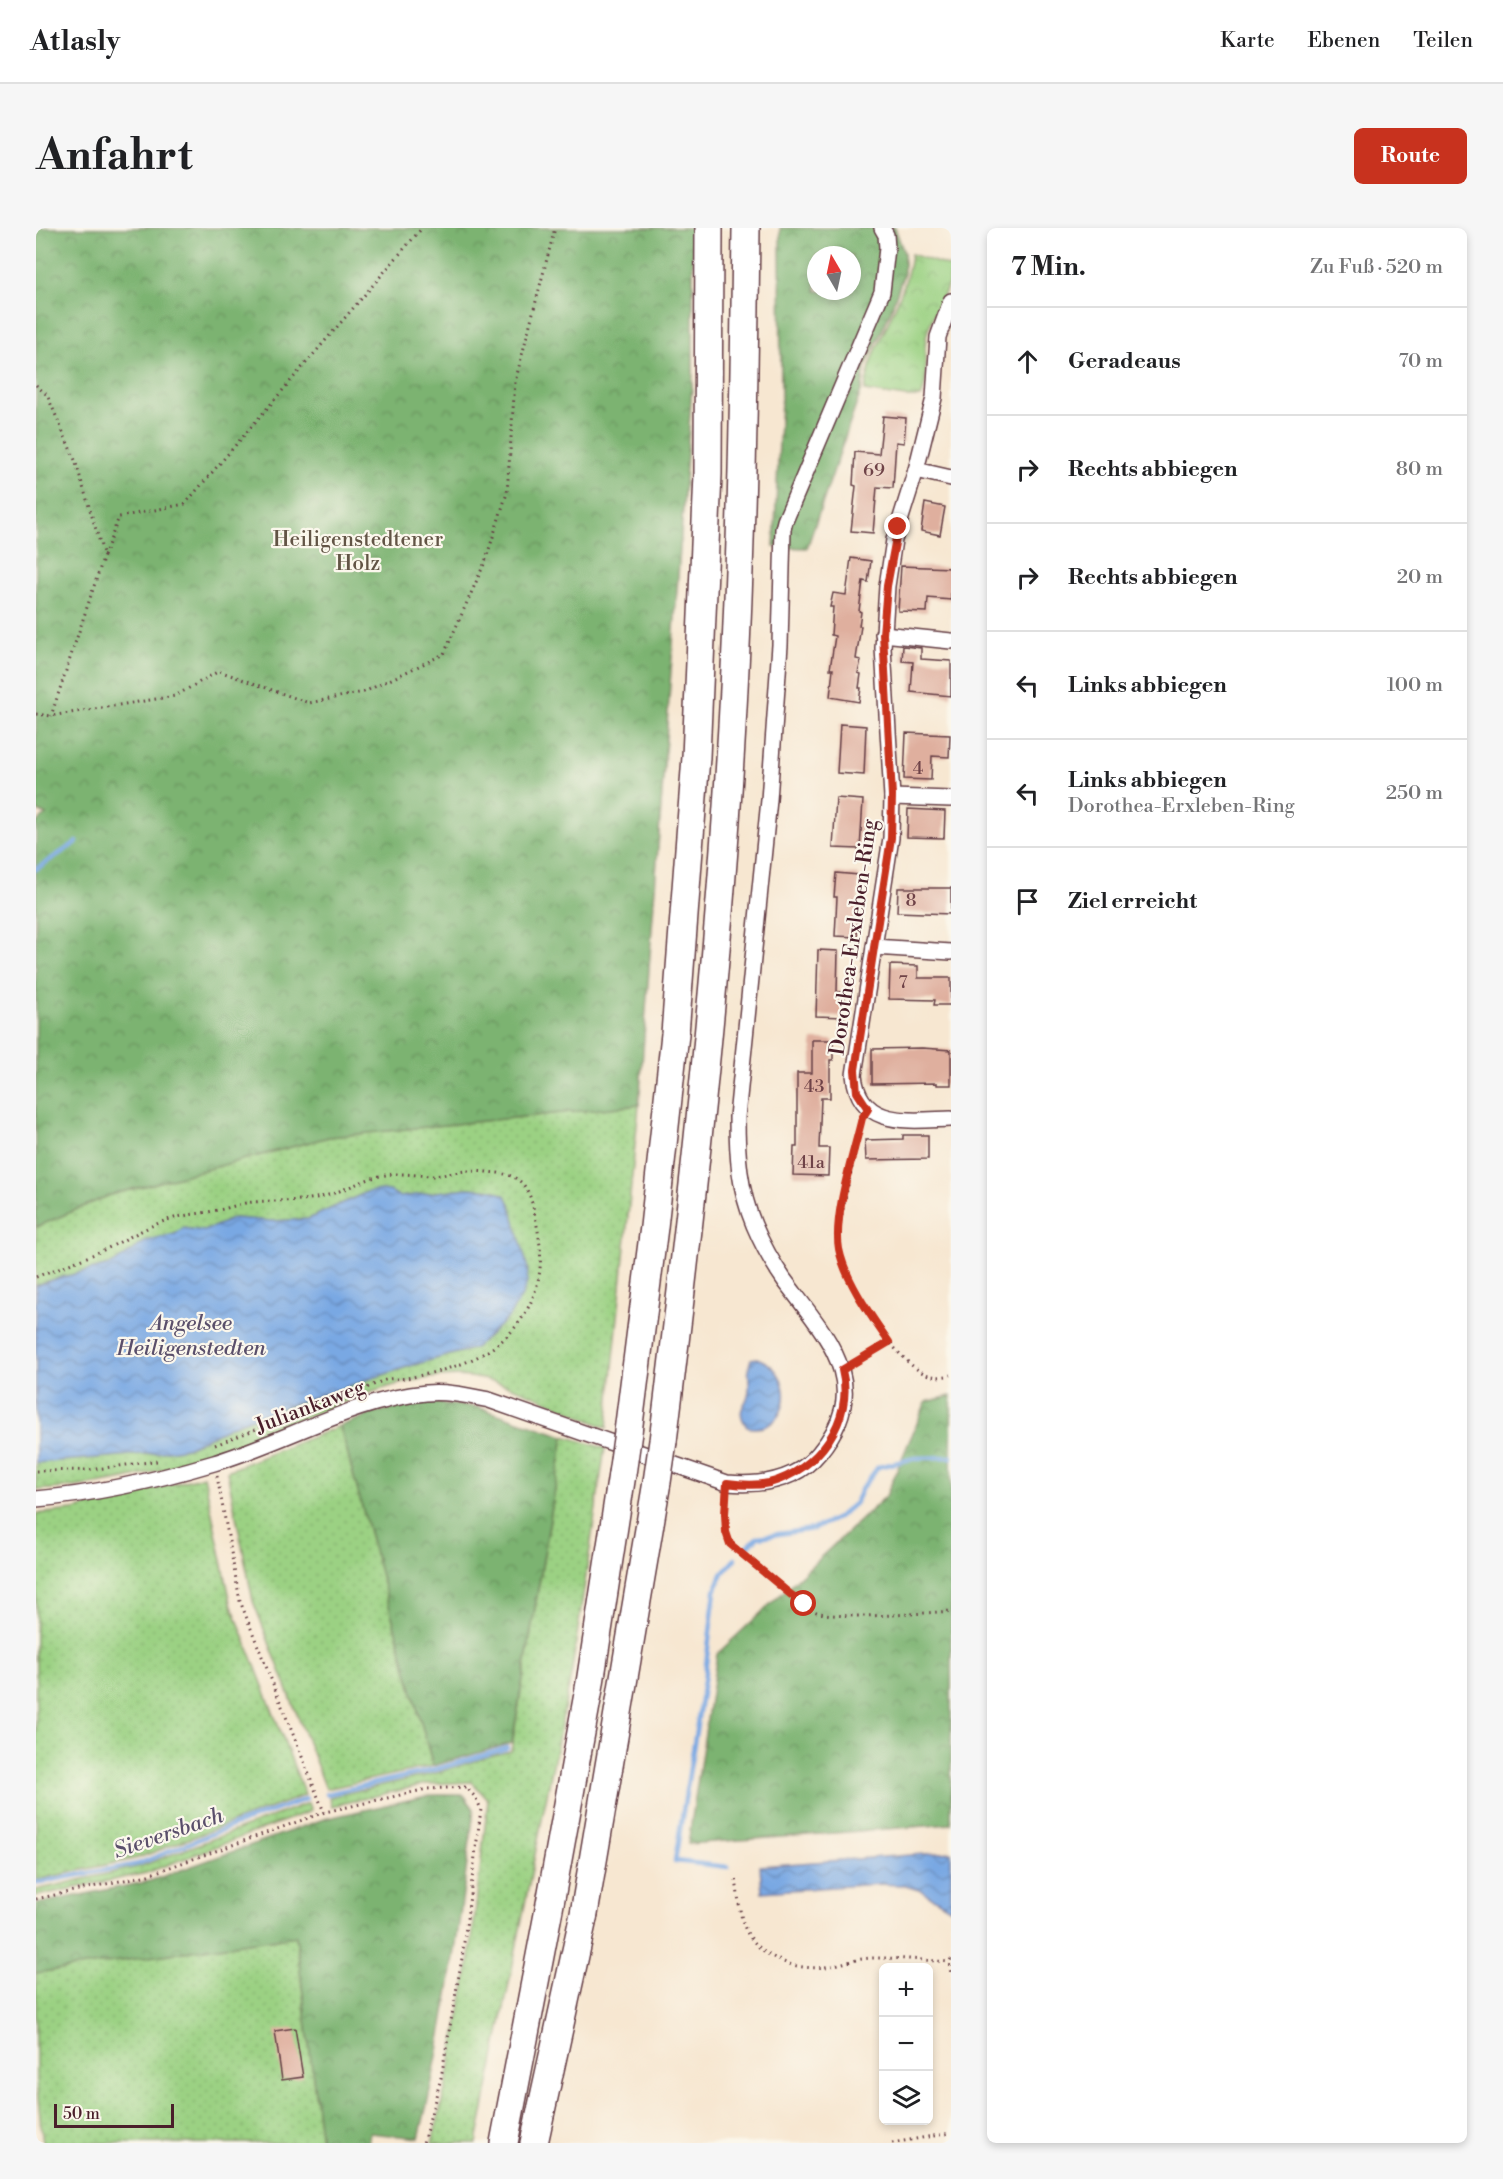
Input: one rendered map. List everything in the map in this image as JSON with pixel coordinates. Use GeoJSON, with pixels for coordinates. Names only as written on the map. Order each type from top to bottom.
{"type":"FeatureCollection","features":[{"type":"Feature","properties":{"kind":"highway"},"geometry":{"type":"LineString","coordinates":[[504,2143],[590,1683],[628,1432],[675,1034],[695,769],[708,474],[709,228]]}},
{"type":"Feature","properties":{"kind":"highway"},"geometry":{"type":"LineString","coordinates":[[534,2143],[585,1914],[657,1482],[689,1232],[709,1035],[730,759],[744,474],[747,228]]}},
{"type":"Feature","properties":{"kind":"street","name":"Juliankaweg"},"geometry":{"type":"LineString","coordinates":[[36,1499],[134,1484],[215,1463],[376,1402],[427,1393],[465,1395],[489,1400],[720,1481],[747,1485],[770,1482],[796,1472],[816,1457],[834,1431],[844,1406],[845,1385],[842,1370],[828,1338],[784,1278],[755,1226],[744,1199],[738,1170],[737,1117],[770,790],[780,645],[783,530],[789,510],[882,292],[887,248],[886,235],[882,228]]}},
{"type":"Feature","properties":{"kind":"street","name":"Dorothea-Erxleben-Ring"},"geometry":{"type":"LineString","coordinates":[[868,1109],[857,1092],[854,1075],[891,838],[892,796],[883,634],[887,586],[893,546],[916,470],[934,398],[938,337],[951,301]]}},
{"type":"Feature","properties":{"kind":"street"},"geometry":{"type":"LineString","coordinates":[[916,470],[951,478]]}},
{"type":"Feature","properties":{"kind":"street"},"geometry":{"type":"LineString","coordinates":[[883,634],[951,640]]}},
{"type":"Feature","properties":{"kind":"street"},"geometry":{"type":"LineString","coordinates":[[892,796],[951,799]]}},
{"type":"Feature","properties":{"kind":"street"},"geometry":{"type":"LineString","coordinates":[[874,948],[951,952]]}},
{"type":"Feature","properties":{"kind":"street"},"geometry":{"type":"LineString","coordinates":[[868,1109],[880,1115],[907,1119],[951,1119]]}},
{"type":"Feature","properties":{"kind":"path"},"geometry":{"type":"LineString","coordinates":[[51,716],[119,517],[185,504],[422,228]]}},
{"type":"Feature","properties":{"kind":"path"},"geometry":{"type":"LineString","coordinates":[[36,714],[51,716],[175,696],[219,671],[309,703],[364,692],[444,654],[485,562],[507,493],[515,382],[555,228]]}},
{"type":"Feature","properties":{"kind":"path"},"geometry":{"type":"LineString","coordinates":[[36,385],[47,395],[75,460],[104,556]]}},
{"type":"Feature","properties":{"kind":"path"},"geometry":{"type":"LineString","coordinates":[[868,1109],[862,1118],[844,1197],[838,1227],[839,1247],[847,1272],[889,1342],[920,1371],[938,1377],[951,1375]]}},
{"type":"Feature","properties":{"kind":"path"},"geometry":{"type":"LineString","coordinates":[[36,1277],[107,1248],[156,1223],[238,1204],[316,1198],[392,1173],[430,1176],[474,1171],[515,1177],[530,1194],[540,1236],[540,1281],[522,1320],[510,1335],[480,1357],[405,1379],[389,1379],[357,1391]]}},
{"type":"Feature","properties":{"kind":"path"},"geometry":{"type":"LineString","coordinates":[[842,1370],[889,1342]]}},
{"type":"Feature","properties":{"kind":"path"},"geometry":{"type":"LineString","coordinates":[[206,1448],[298,1414]]}},
{"type":"Feature","properties":{"kind":"path"},"geometry":{"type":"LineString","coordinates":[[36,1471],[88,1470],[162,1461]]}},
{"type":"Feature","properties":{"kind":"path"},"geometry":{"type":"LineString","coordinates":[[215,1463],[240,1601],[325,1812]]}},
{"type":"Feature","properties":{"kind":"path"},"geometry":{"type":"LineString","coordinates":[[720,1481],[726,1532],[730,1544],[815,1612],[864,1615],[951,1611]]}},
{"type":"Feature","properties":{"kind":"path"},"geometry":{"type":"LineString","coordinates":[[36,1899],[148,1875],[325,1812],[427,1789],[466,1787],[476,1798],[481,1809],[460,1969],[441,2078],[423,2143]]}},
{"type":"Feature","properties":{"kind":"path"},"geometry":{"type":"LineString","coordinates":[[736,1880],[741,1911],[748,1934],[766,1953],[783,1962],[795,1966],[824,1967],[875,1958],[950,1960],[951,1974]]}},
{"type":"Feature","properties":{"kind":"path"},"geometry":{"type":"LineString","coordinates":[[892,2143],[951,2133]]}},
{"type":"Feature","properties":{"kind":"green space","name":"Heiligenstedtener Holz"},"geometry":{"type":"Polygon","coordinates":[[[36,228],[693,228],[693,373],[639,1105],[329,1137],[110,1195],[36,1227],[36,823],[46,815],[36,810],[36,228]]]}},
{"type":"Feature","properties":{"kind":"green space"},"geometry":{"type":"Polygon","coordinates":[[[780,228],[895,228],[904,253],[904,273],[890,313],[865,367],[862,388],[807,548],[774,547],[781,401],[780,228]]]}},
{"type":"Feature","properties":{"kind":"green space"},"geometry":{"type":"Polygon","coordinates":[[[911,254],[951,267],[948,284],[925,341],[924,389],[921,397],[865,391],[874,356],[908,272],[911,254]]]}},
{"type":"Feature","properties":{"kind":"green space"},"geometry":{"type":"Polygon","coordinates":[[[639,1105],[607,1428],[503,1384],[470,1377],[439,1377],[407,1382],[374,1391],[244,1443],[171,1468],[104,1483],[36,1490],[36,1463],[155,1453],[187,1448],[231,1426],[263,1414],[410,1366],[475,1348],[508,1318],[511,1206],[506,1196],[494,1190],[467,1188],[400,1197],[390,1191],[367,1192],[308,1219],[272,1221],[234,1218],[204,1231],[183,1228],[175,1234],[146,1241],[113,1264],[36,1286],[36,1227],[110,1195],[329,1137],[639,1105]]]}},
{"type":"Feature","properties":{"kind":"green space"},"geometry":{"type":"Polygon","coordinates":[[[951,1396],[951,1824],[688,1844],[717,1654],[886,1496],[926,1402],[951,1396]]]}},
{"type":"Feature","properties":{"kind":"green space"},"geometry":{"type":"Polygon","coordinates":[[[425,1402],[477,1407],[564,1436],[512,1743],[433,1766],[340,1426],[377,1412],[425,1402]]]}},
{"type":"Feature","properties":{"kind":"green space"},"geometry":{"type":"Polygon","coordinates":[[[340,1426],[433,1766],[326,1789],[253,1601],[227,1471],[340,1426]]]}},
{"type":"Feature","properties":{"kind":"green space"},"geometry":{"type":"Polygon","coordinates":[[[564,1436],[605,1448],[571,1675],[477,2143],[432,2143],[447,2082],[470,1958],[488,1800],[472,1782],[426,1784],[332,1806],[329,1797],[436,1773],[511,1751],[564,1436]]]}},
{"type":"Feature","properties":{"kind":"green space"},"geometry":{"type":"Polygon","coordinates":[[[204,1476],[231,1603],[305,1795],[138,1858],[36,1880],[36,1514],[74,1510],[204,1476]]]}},
{"type":"Feature","properties":{"kind":"green space"},"geometry":{"type":"Polygon","coordinates":[[[431,1795],[464,1795],[474,1809],[445,2015],[419,2138],[370,2133],[368,2143],[321,2143],[296,1936],[36,1973],[36,1904],[150,1881],[324,1819],[431,1795]]]}},
{"type":"Feature","properties":{"kind":"green space"},"geometry":{"type":"Polygon","coordinates":[[[308,1803],[311,1811],[146,1873],[36,1896],[36,1890],[141,1866],[308,1803]]]}},
{"type":"Feature","properties":{"kind":"green space"},"geometry":{"type":"Polygon","coordinates":[[[296,1936],[321,2143],[43,2143],[36,2081],[36,1973],[296,1936]]]}},
{"type":"Feature","properties":{"kind":"water","name":"Angelsee Heiligenstedten"},"geometry":{"type":"Polygon","coordinates":[[[467,1188],[494,1190],[506,1196],[511,1206],[528,1269],[527,1283],[522,1296],[508,1318],[475,1348],[410,1366],[263,1414],[231,1426],[187,1448],[155,1453],[36,1463],[36,1286],[113,1264],[146,1241],[175,1234],[183,1228],[204,1231],[234,1218],[272,1221],[308,1219],[367,1192],[381,1190],[390,1191],[400,1197],[467,1188]]]}},
{"type":"Feature","properties":{"kind":"water"},"geometry":{"type":"Polygon","coordinates":[[[757,1358],[774,1369],[782,1381],[784,1391],[784,1401],[776,1419],[758,1428],[747,1427],[741,1415],[748,1395],[748,1371],[751,1359],[757,1358]]]}},
{"type":"Feature","properties":{"kind":"water"},"geometry":{"type":"Polygon","coordinates":[[[951,1852],[951,1909],[922,1891],[902,1885],[877,1884],[762,1892],[760,1866],[951,1852]]]}},
{"type":"Feature","properties":{"kind":"building"},"geometry":{"type":"Polygon","coordinates":[[[883,416],[906,418],[904,443],[896,442],[893,488],[877,487],[873,533],[851,531],[856,486],[853,485],[855,452],[879,454],[883,416]]]}},
{"type":"Feature","properties":{"kind":"building"},"geometry":{"type":"Polygon","coordinates":[[[925,503],[945,507],[940,535],[921,531],[925,503]]]}},
{"type":"Feature","properties":{"kind":"building"},"geometry":{"type":"Polygon","coordinates":[[[851,558],[871,561],[868,582],[863,581],[859,611],[861,612],[859,626],[861,626],[856,659],[861,660],[858,673],[861,674],[859,702],[830,697],[833,669],[830,669],[835,636],[831,635],[833,607],[830,607],[833,593],[846,595],[851,558]]]}},
{"type":"Feature","properties":{"kind":"building"},"geometry":{"type":"Polygon","coordinates":[[[901,566],[951,568],[951,600],[928,598],[927,612],[898,611],[901,566]]]}},
{"type":"Feature","properties":{"kind":"building"},"geometry":{"type":"Polygon","coordinates":[[[903,646],[921,648],[921,659],[951,661],[951,696],[911,692],[913,662],[902,661],[903,646]]]}},
{"type":"Feature","properties":{"kind":"building"},"geometry":{"type":"Polygon","coordinates":[[[840,724],[866,726],[864,775],[837,773],[840,724]]]}},
{"type":"Feature","properties":{"kind":"building"},"geometry":{"type":"Polygon","coordinates":[[[906,733],[950,735],[949,757],[932,756],[931,780],[904,779],[906,733]]]}},
{"type":"Feature","properties":{"kind":"building"},"geometry":{"type":"Polygon","coordinates":[[[836,798],[863,800],[860,849],[833,848],[836,798]]]}},
{"type":"Feature","properties":{"kind":"building"},"geometry":{"type":"Polygon","coordinates":[[[908,809],[945,811],[944,838],[907,837],[908,809]]]}},
{"type":"Feature","properties":{"kind":"building"},"geometry":{"type":"Polygon","coordinates":[[[836,873],[859,875],[857,937],[835,936],[836,873]]]}},
{"type":"Feature","properties":{"kind":"building"},"geometry":{"type":"Polygon","coordinates":[[[898,888],[951,888],[951,914],[897,912],[898,888]]]}},
{"type":"Feature","properties":{"kind":"building"},"geometry":{"type":"Polygon","coordinates":[[[818,950],[838,951],[837,992],[845,992],[844,1017],[816,1016],[818,950]]]}},
{"type":"Feature","properties":{"kind":"building"},"geometry":{"type":"Polygon","coordinates":[[[890,965],[918,966],[918,978],[951,978],[951,1005],[934,1005],[935,1000],[889,999],[890,965]]]}},
{"type":"Feature","properties":{"kind":"building"},"geometry":{"type":"Polygon","coordinates":[[[812,1040],[833,1040],[833,1060],[830,1060],[830,1098],[821,1098],[819,1148],[829,1148],[828,1176],[793,1175],[794,1147],[797,1147],[797,1073],[812,1073],[812,1040]]]}},
{"type":"Feature","properties":{"kind":"building"},"geometry":{"type":"Polygon","coordinates":[[[872,1049],[951,1050],[951,1085],[937,1085],[937,1083],[872,1084],[872,1049]]]}},
{"type":"Feature","properties":{"kind":"building"},"geometry":{"type":"Polygon","coordinates":[[[903,1135],[928,1135],[928,1159],[866,1160],[865,1140],[903,1139],[903,1135]]]}},
{"type":"Feature","properties":{"kind":"building"},"geometry":{"type":"Polygon","coordinates":[[[295,2028],[303,2077],[282,2080],[275,2031],[295,2028]]]}},
{"type":"Feature","properties":{"kind":"waterway"},"geometry":{"type":"LineString","coordinates":[[36,869],[77,842]]}},
{"type":"Feature","properties":{"kind":"waterway","name":"Sieversbach"},"geometry":{"type":"LineString","coordinates":[[747,1547],[758,1537],[813,1529],[837,1518],[855,1503],[862,1488],[878,1467],[915,1458],[951,1457]]}},
{"type":"Feature","properties":{"kind":"waterway"},"geometry":{"type":"LineString","coordinates":[[728,1867],[675,1861],[704,1681],[715,1591],[722,1574],[735,1559]]}},
{"type":"Feature","properties":{"kind":"waterway","name":"Sieversbach"},"geometry":{"type":"LineString","coordinates":[[327,1794],[434,1770],[507,1748]]}},
{"type":"Feature","properties":{"kind":"waterway","name":"Sieversbach"},"geometry":{"type":"LineString","coordinates":[[36,1883],[138,1864],[306,1799]]}},
{"type":"Feature","properties":{"kind":"route"},"geometry":{"type":"LineString","coordinates":[[804,1604],[730,1544],[725,1525],[725,1501],[727,1483],[758,1485],[770,1482],[796,1472],[816,1457],[834,1431],[844,1406],[845,1385],[842,1370],[889,1342],[847,1272],[841,1258],[838,1227],[862,1118],[868,1109],[857,1092],[855,1070],[891,838],[892,796],[883,634],[887,586],[898,527]]}}]}
